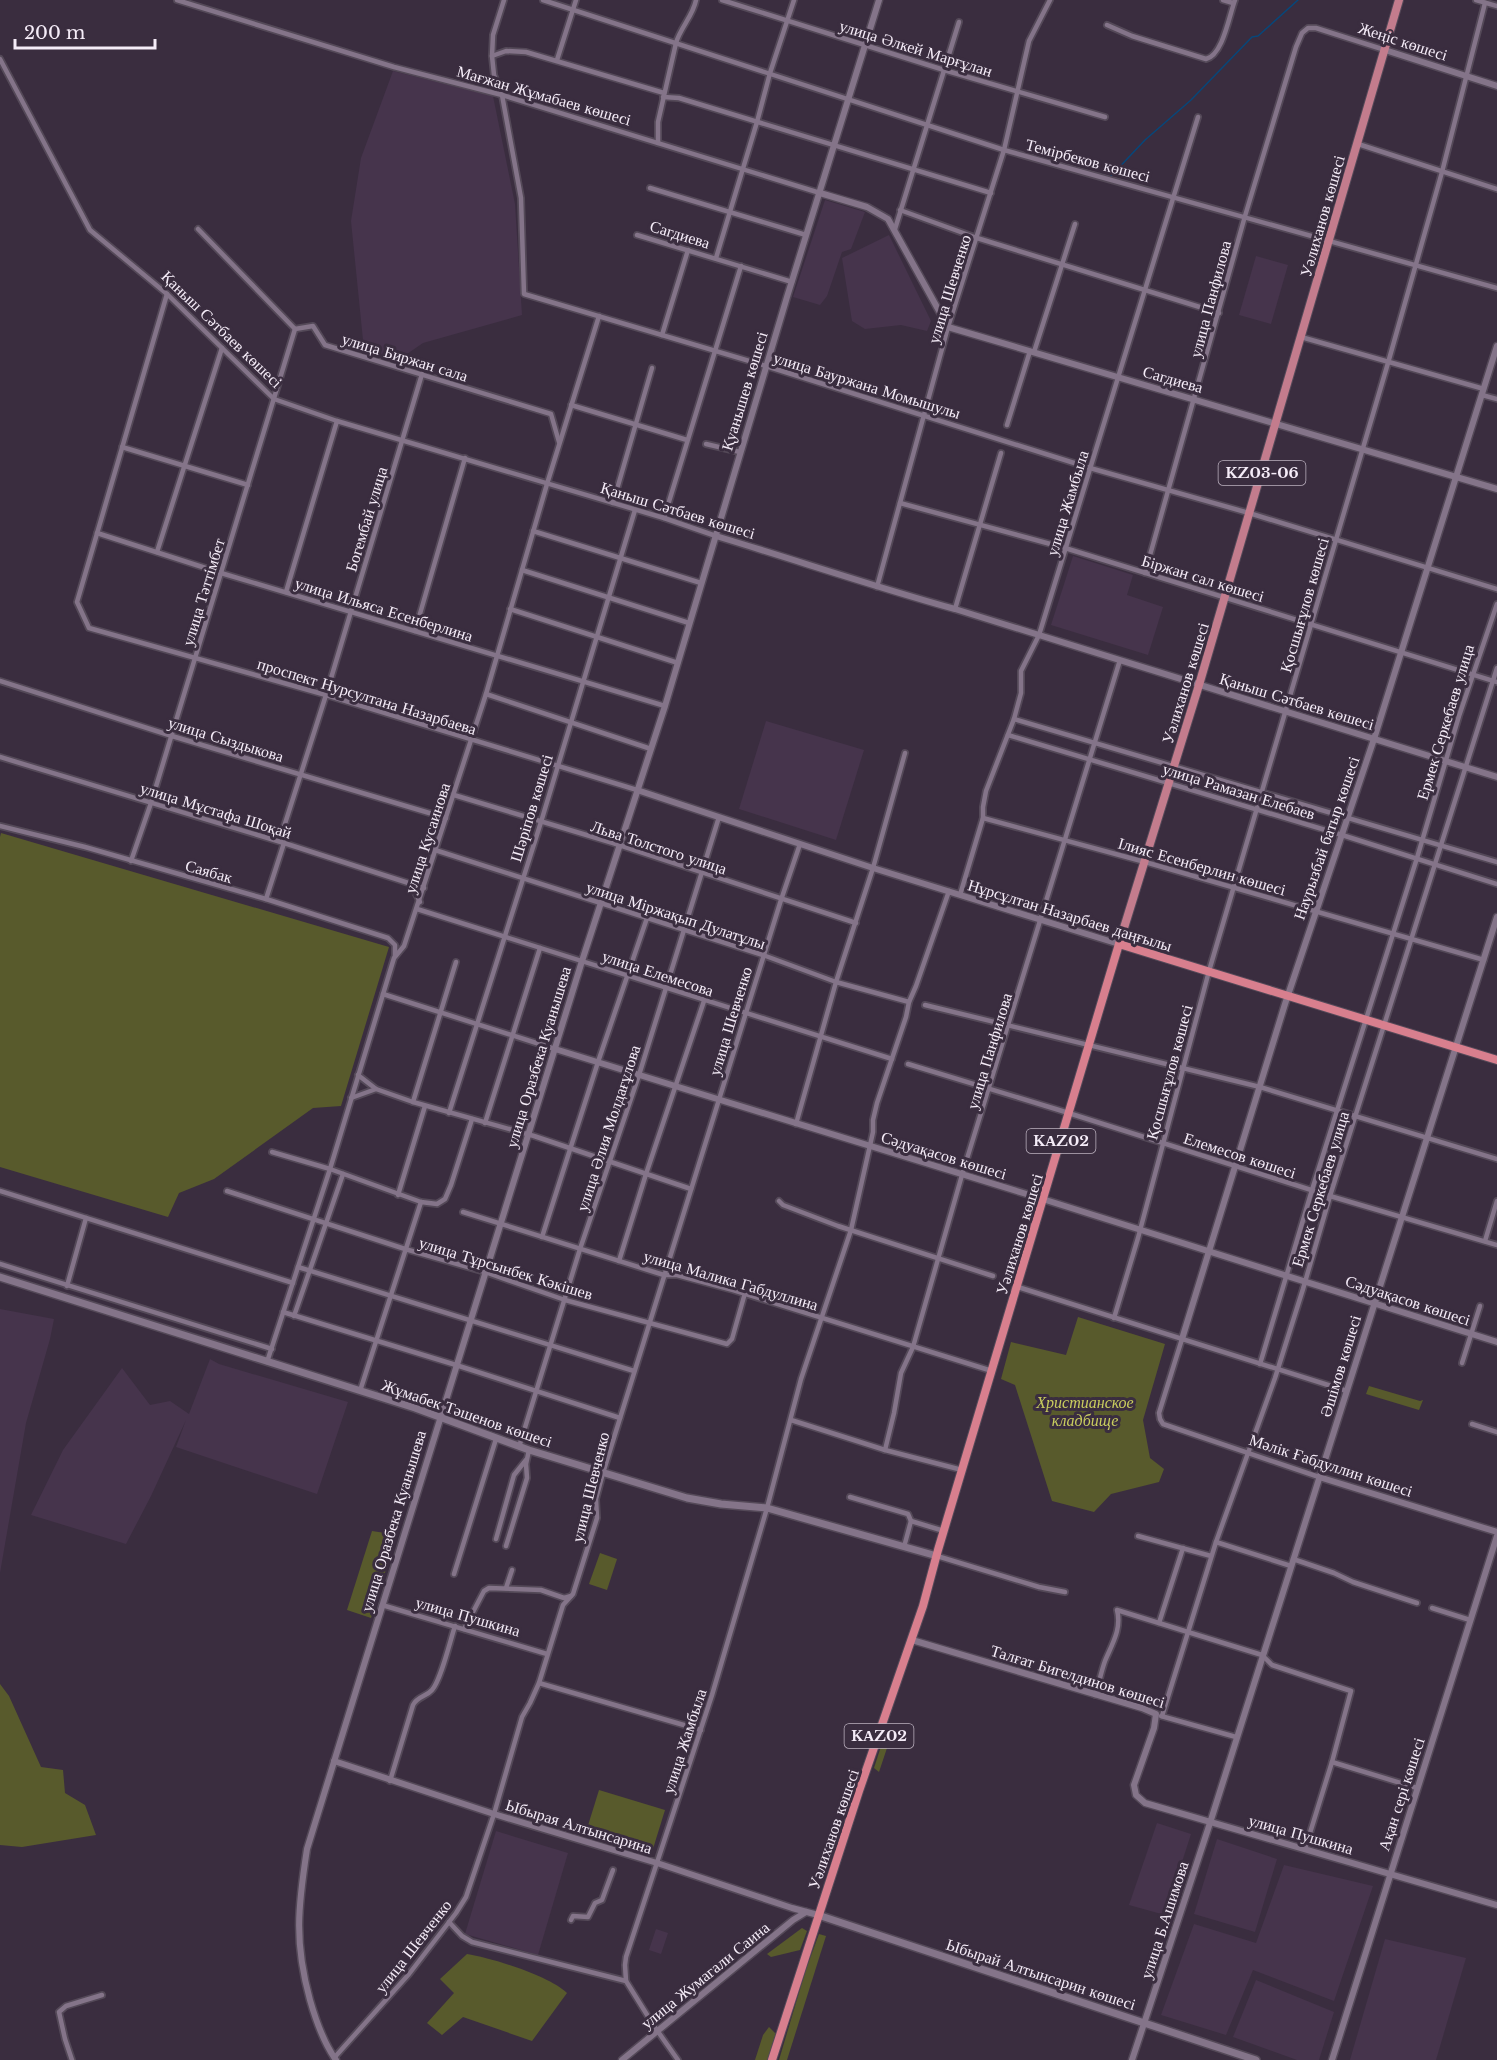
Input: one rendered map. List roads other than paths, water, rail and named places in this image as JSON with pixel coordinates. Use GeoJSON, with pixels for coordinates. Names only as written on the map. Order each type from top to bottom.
{"type":"FeatureCollection","features":[{"type":"Feature","properties":{"kind":"highway","name":"Нұрсұлтан Назарбаев даңғылы"},"geometry":{"type":"LineString","coordinates":[[1119,944],[1497,1060]]}},
{"type":"Feature","properties":{"kind":"highway","name":"Уәлиханов көшесі"},"geometry":{"type":"LineString","coordinates":[[992,1371],[1119,944]]}},
{"type":"Feature","properties":{"kind":"highway","name":"KАZ02"},"geometry":{"type":"LineString","coordinates":[[937,1556],[1003,1337]]}},
{"type":"Feature","properties":{"kind":"highway","name":"KАZ02"},"geometry":{"type":"LineString","coordinates":[[962,1470],[992,1371]]}},
{"type":"Feature","properties":{"kind":"highway","name":"Уәлиханов көшесі"},"geometry":{"type":"LineString","coordinates":[[772,2060],[818,1915],[912,1640],[962,1470]]}},
{"type":"Feature","properties":{"kind":"main road","name":"Уәлиханов көшесі"},"geometry":{"type":"LineString","coordinates":[[1119,944],[1225,598],[1400,0]]}},
{"type":"Feature","properties":{"kind":"main road","name":"Жұмабек Тәшенов көшесі"},"geometry":{"type":"LineString","coordinates":[[0,1277],[415,1408],[519,1447],[603,1473],[687,1498],[767,1508],[937,1556]]}},
{"type":"Feature","properties":{"kind":"main road","name":"Ыбырай Алтынсарин көшесі"},"geometry":{"type":"LineString","coordinates":[[818,1915],[1256,2060]]}},
{"type":"Feature","properties":{"kind":"street","name":"Мағжан Жұмабаев көшесі"},"geometry":{"type":"LineString","coordinates":[[177,0],[394,67],[502,95],[874,210],[888,219],[895,229]]}},
{"type":"Feature","properties":{"kind":"street"},"geometry":{"type":"LineString","coordinates":[[502,95],[494,75],[492,56],[494,35],[504,0]]}},
{"type":"Feature","properties":{"kind":"street","name":"Темірбеков көшесі"},"geometry":{"type":"LineString","coordinates":[[543,0],[1004,150],[1497,288]]}},
{"type":"Feature","properties":{"kind":"street"},"geometry":{"type":"LineString","coordinates":[[557,60],[576,0]]}},
{"type":"Feature","properties":{"kind":"street"},"geometry":{"type":"LineString","coordinates":[[658,143],[658,122],[663,95],[679,31],[694,8],[696,0]]}},
{"type":"Feature","properties":{"kind":"street","name":"улица Әлкей Марғұлан"},"geometry":{"type":"LineString","coordinates":[[722,0],[944,70],[1104,117]]}},
{"type":"Feature","properties":{"kind":"street"},"geometry":{"type":"LineString","coordinates":[[716,258],[770,73],[794,0]]}},
{"type":"Feature","properties":{"kind":"street","name":"Қуанышев көшесі"},"geometry":{"type":"LineString","coordinates":[[638,790],[879,0]]}},
{"type":"Feature","properties":{"kind":"street","name":"улица Шевченко"},"geometry":{"type":"LineString","coordinates":[[877,587],[948,327],[1004,150],[1029,41],[1050,0]]}},
{"type":"Feature","properties":{"kind":"street"},"geometry":{"type":"LineString","coordinates":[[1107,24],[1132,36],[1206,59],[1214,56],[1219,49],[1234,2],[1223,0]]}},
{"type":"Feature","properties":{"kind":"street"},"geometry":{"type":"LineString","coordinates":[[1476,0],[1497,6]]}},
{"type":"Feature","properties":{"kind":"street","name":"Қосшығұлов көшесі"},"geometry":{"type":"LineString","coordinates":[[1114,1318],[1209,972],[1389,363],[1442,172],[1485,3]]}},
{"type":"Feature","properties":{"kind":"street"},"geometry":{"type":"LineString","coordinates":[[948,327],[895,229],[959,22]]}},
{"type":"Feature","properties":{"kind":"street","name":"Жеңіс көшесі"},"geometry":{"type":"LineString","coordinates":[[1302,33],[1308,27],[1316,28],[1497,86]]}},
{"type":"Feature","properties":{"kind":"street","name":"улица Панфилова"},"geometry":{"type":"LineString","coordinates":[[1145,573],[1245,216],[1302,33]]}},
{"type":"Feature","properties":{"kind":"street"},"geometry":{"type":"LineString","coordinates":[[492,56],[514,51],[557,60],[663,95],[991,193]]}},
{"type":"Feature","properties":{"kind":"street","name":"Қаныш Сәтбаев көшесі"},"geometry":{"type":"LineString","coordinates":[[0,59],[90,230],[167,294],[274,399],[338,421],[664,518],[877,587],[955,609],[1497,777]]}},
{"type":"Feature","properties":{"kind":"street","name":"улица Бауржана Момышулы"},"geometry":{"type":"LineString","coordinates":[[502,95],[521,198],[524,294],[766,366],[1090,468],[1250,513],[1497,589]]}},
{"type":"Feature","properties":{"kind":"street","name":"улица Жамбыла"},"geometry":{"type":"LineString","coordinates":[[960,894],[983,818],[982,807],[986,791],[1014,719],[1021,693],[1021,671],[1039,635],[1198,117]]}},
{"type":"Feature","properties":{"kind":"street"},"geometry":{"type":"LineString","coordinates":[[1358,144],[1497,189]]}},
{"type":"Feature","properties":{"kind":"street"},"geometry":{"type":"LineString","coordinates":[[650,188],[806,235]]}},
{"type":"Feature","properties":{"kind":"street"},"geometry":{"type":"LineString","coordinates":[[900,210],[977,238],[1218,313]]}},
{"type":"Feature","properties":{"kind":"street"},"geometry":{"type":"LineString","coordinates":[[1008,425],[1075,224]]}},
{"type":"Feature","properties":{"kind":"street","name":"улица Биржан сала"},"geometry":{"type":"LineString","coordinates":[[198,229],[295,329],[313,326],[325,345],[551,414],[559,444]]}},
{"type":"Feature","properties":{"kind":"street","name":"Сагдиева"},"geometry":{"type":"LineString","coordinates":[[637,235],[792,282]]}},
{"type":"Feature","properties":{"kind":"street"},"geometry":{"type":"LineString","coordinates":[[662,335],[688,250]]}},
{"type":"Feature","properties":{"kind":"street"},"geometry":{"type":"LineString","coordinates":[[664,518],[741,266]]}},
{"type":"Feature","properties":{"kind":"street"},"geometry":{"type":"LineString","coordinates":[[97,533],[167,294]]}},
{"type":"Feature","properties":{"kind":"street","name":"улица Кусаинова"},"geometry":{"type":"LineString","coordinates":[[267,1363],[330,1169],[394,958],[404,946],[420,902],[486,694],[599,316]]}},
{"type":"Feature","properties":{"kind":"street","name":"Сагдиева"},"geometry":{"type":"LineString","coordinates":[[948,327],[1497,489]]}},
{"type":"Feature","properties":{"kind":"street","name":"улица Тәттімбет"},"geometry":{"type":"LineString","coordinates":[[131,861],[152,803],[295,329]]}},
{"type":"Feature","properties":{"kind":"street"},"geometry":{"type":"LineString","coordinates":[[1301,337],[1483,392],[1497,399]]}},
{"type":"Feature","properties":{"kind":"street","name":"Наурызбай батыр көшесі"},"geometry":{"type":"LineString","coordinates":[[1182,1339],[1287,997],[1374,739],[1497,346]]}},
{"type":"Feature","properties":{"kind":"street"},"geometry":{"type":"LineString","coordinates":[[157,552],[222,348]]}},
{"type":"Feature","properties":{"kind":"street"},"geometry":{"type":"LineString","coordinates":[[613,503],[652,368]]}},
{"type":"Feature","properties":{"kind":"street","name":"Богембай улица"},"geometry":{"type":"LineString","coordinates":[[266,899],[284,843],[282,832],[326,695],[422,374]]}},
{"type":"Feature","properties":{"kind":"street"},"geometry":{"type":"LineString","coordinates":[[571,405],[687,440]]}},
{"type":"Feature","properties":{"kind":"street"},"geometry":{"type":"LineString","coordinates":[[286,592],[338,421]]}},
{"type":"Feature","properties":{"kind":"street"},"geometry":{"type":"LineString","coordinates":[[706,444],[740,452]]}},
{"type":"Feature","properties":{"kind":"street"},"geometry":{"type":"LineString","coordinates":[[122,447],[248,485]]}},
{"type":"Feature","properties":{"kind":"street"},"geometry":{"type":"LineString","coordinates":[[955,609],[1001,453]]}},
{"type":"Feature","properties":{"kind":"street"},"geometry":{"type":"LineString","coordinates":[[415,631],[465,458]]}},
{"type":"Feature","properties":{"kind":"street","name":"Біржан сал көшесі"},"geometry":{"type":"LineString","coordinates":[[900,503],[1065,548],[1495,682]]}},
{"type":"Feature","properties":{"kind":"street","name":"Шәріпов көшесі"},"geometry":{"type":"LineString","coordinates":[[450,1113],[635,510]]}},
{"type":"Feature","properties":{"kind":"street"},"geometry":{"type":"LineString","coordinates":[[533,531],[701,583]]}},
{"type":"Feature","properties":{"kind":"street","name":"улица Ильяса Есенберлина"},"geometry":{"type":"LineString","coordinates":[[97,533],[221,573],[665,706]]}},
{"type":"Feature","properties":{"kind":"street","name":"проспект Нурсултана Назарбаева"},"geometry":{"type":"LineString","coordinates":[[97,533],[77,602],[90,628],[326,695],[638,790]]}},
{"type":"Feature","properties":{"kind":"street"},"geometry":{"type":"LineString","coordinates":[[522,570],[689,623]]}},
{"type":"Feature","properties":{"kind":"street","name":"Ермек Серкебаев улица"},"geometry":{"type":"LineString","coordinates":[[1260,1364],[1312,1190],[1394,934],[1459,716],[1497,604]]}},
{"type":"Feature","properties":{"kind":"street"},"geometry":{"type":"LineString","coordinates":[[510,609],[678,663]]}},
{"type":"Feature","properties":{"kind":"street","name":"улица Панфилова"},"geometry":{"type":"LineString","coordinates":[[885,1449],[901,1372],[914,1347],[963,1175],[1120,660]]}},
{"type":"Feature","properties":{"kind":"street","name":"Ермек Серкебаев улица"},"geometry":{"type":"LineString","coordinates":[[1136,1795],[1135,1782],[1246,1452],[1277,1369],[1434,864],[1495,682],[1497,668]]}},
{"type":"Feature","properties":{"kind":"street","name":"улица Сыздыкова"},"geometry":{"type":"LineString","coordinates":[[0,681],[172,736],[446,818]]}},
{"type":"Feature","properties":{"kind":"street"},"geometry":{"type":"LineString","coordinates":[[486,694],[651,749]]}},
{"type":"Feature","properties":{"kind":"street","name":"улица Рамазан Елебаев"},"geometry":{"type":"LineString","coordinates":[[1014,719],[1497,862]]}},
{"type":"Feature","properties":{"kind":"street","name":"улица Рамазан Елебаев"},"geometry":{"type":"LineString","coordinates":[[1008,735],[1090,758],[1497,884]]}},
{"type":"Feature","properties":{"kind":"street"},"geometry":{"type":"LineString","coordinates":[[796,1124],[905,753]]}},
{"type":"Feature","properties":{"kind":"street","name":"улица Мұстафа Шоқай"},"geometry":{"type":"LineString","coordinates":[[0,757],[424,888]]}},
{"type":"Feature","properties":{"kind":"street","name":"Нұрсұлтан Назарбаев даңғылы"},"geometry":{"type":"LineString","coordinates":[[638,790],[800,844],[1119,944]]}},
{"type":"Feature","properties":{"kind":"street","name":"улица Оразбека Куанышева"},"geometry":{"type":"LineString","coordinates":[[334,2059],[317,2025],[302,1973],[298,1917],[308,1848],[439,1418],[618,845],[638,790]]}},
{"type":"Feature","properties":{"kind":"street","name":"Льва Толстого улица"},"geometry":{"type":"LineString","coordinates":[[453,795],[618,845],[856,923]]}},
{"type":"Feature","properties":{"kind":"street","name":"улица Әлия Молдағұлова"},"geometry":{"type":"LineString","coordinates":[[519,1447],[580,1249],[639,1075],[719,817]]}},
{"type":"Feature","properties":{"kind":"street","name":"Ілияс Есенберлин көшесі"},"geometry":{"type":"LineString","coordinates":[[983,818],[1234,887],[1484,960]]}},
{"type":"Feature","properties":{"kind":"street","name":"Саябак"},"geometry":{"type":"LineString","coordinates":[[0,826],[85,847],[266,899],[388,938],[395,945],[394,958]]}},
{"type":"Feature","properties":{"kind":"street","name":"улица Шевченко"},"geometry":{"type":"LineString","coordinates":[[334,2059],[409,1974],[466,1897],[494,1814],[522,1717],[539,1683],[563,1605],[573,1594],[597,1518],[595,1503],[603,1473],[763,955],[800,844]]}},
{"type":"Feature","properties":{"kind":"street","name":"улица Міржақып Дулатұлы"},"geometry":{"type":"LineString","coordinates":[[435,850],[763,955],[836,982],[909,1002]]}},
{"type":"Feature","properties":{"kind":"street"},"geometry":{"type":"LineString","coordinates":[[420,902],[411,884],[422,875],[433,859]]}},
{"type":"Feature","properties":{"kind":"street"},"geometry":{"type":"LineString","coordinates":[[870,1147],[874,1113],[909,1002],[949,891]]}},
{"type":"Feature","properties":{"kind":"street","name":"улица Елемесова"},"geometry":{"type":"LineString","coordinates":[[417,909],[892,1059]]}},
{"type":"Feature","properties":{"kind":"street","name":"Әшімов көшесі"},"geometry":{"type":"LineString","coordinates":[[1210,1823],[1497,917]]}},
{"type":"Feature","properties":{"kind":"street"},"geometry":{"type":"LineString","coordinates":[[542,1237],[647,918]]}},
{"type":"Feature","properties":{"kind":"street"},"geometry":{"type":"LineString","coordinates":[[485,1123],[540,948]]}},
{"type":"Feature","properties":{"kind":"street"},"geometry":{"type":"LineString","coordinates":[[412,1102],[456,962]]}},
{"type":"Feature","properties":{"kind":"street"},"geometry":{"type":"LineString","coordinates":[[383,993],[555,1049]]}},
{"type":"Feature","properties":{"kind":"street"},"geometry":{"type":"LineString","coordinates":[[619,1261],[704,1001]]}},
{"type":"Feature","properties":{"kind":"street"},"geometry":{"type":"LineString","coordinates":[[925,1005],[1260,1087],[1497,1159]]}},
{"type":"Feature","properties":{"kind":"street","name":"Сәдуақасов көшесі"},"geometry":{"type":"LineString","coordinates":[[555,1049],[1497,1342]]}},
{"type":"Feature","properties":{"kind":"street","name":"Елемесов көшесі"},"geometry":{"type":"LineString","coordinates":[[908,1064],[1330,1196],[1497,1245]]}},
{"type":"Feature","properties":{"kind":"street"},"geometry":{"type":"LineString","coordinates":[[358,1075],[376,1089],[412,1102],[528,1135],[691,1189]]}},
{"type":"Feature","properties":{"kind":"street"},"geometry":{"type":"LineString","coordinates":[[351,1098],[376,1089]]}},
{"type":"Feature","properties":{"kind":"street"},"geometry":{"type":"LineString","coordinates":[[398,1195],[425,1106]]}},
{"type":"Feature","properties":{"kind":"street"},"geometry":{"type":"LineString","coordinates":[[272,1152],[330,1169],[398,1195],[437,1204],[445,1199],[451,1185],[472,1119]]}},
{"type":"Feature","properties":{"kind":"street","name":"улица Жамбыла"},"geometry":{"type":"LineString","coordinates":[[626,1981],[626,1957],[700,1730],[767,1508],[801,1379],[851,1230],[870,1147]]}},
{"type":"Feature","properties":{"kind":"street"},"geometry":{"type":"LineString","coordinates":[[294,1316],[344,1174]]}},
{"type":"Feature","properties":{"kind":"street"},"geometry":{"type":"LineString","coordinates":[[0,1191],[293,1283]]}},
{"type":"Feature","properties":{"kind":"street","name":"улица Тұрсынбек Кәкішев"},"geometry":{"type":"LineString","coordinates":[[227,1191],[405,1249],[486,1272],[565,1300],[727,1344],[732,1339],[745,1293]]}},
{"type":"Feature","properties":{"kind":"street"},"geometry":{"type":"LineString","coordinates":[[779,1201],[783,1205],[851,1230],[993,1276]]}},
{"type":"Feature","properties":{"kind":"street"},"geometry":{"type":"LineString","coordinates":[[1485,1241],[1497,1201]]}},
{"type":"Feature","properties":{"kind":"street"},"geometry":{"type":"LineString","coordinates":[[360,1391],[421,1202]]}},
{"type":"Feature","properties":{"kind":"street","name":"улица Малика Габдуллина"},"geometry":{"type":"LineString","coordinates":[[463,1212],[664,1275],[677,1275],[745,1293],[992,1371]]}},
{"type":"Feature","properties":{"kind":"street"},"geometry":{"type":"LineString","coordinates":[[67,1286],[86,1218]]}},
{"type":"Feature","properties":{"kind":"street"},"geometry":{"type":"LineString","coordinates":[[0,1264],[272,1349]]}},
{"type":"Feature","properties":{"kind":"street"},"geometry":{"type":"LineString","coordinates":[[298,1267],[634,1371]]}},
{"type":"Feature","properties":{"kind":"street"},"geometry":{"type":"LineString","coordinates":[[1018,1287],[1347,1390]]}},
{"type":"Feature","properties":{"kind":"street"},"geometry":{"type":"LineString","coordinates":[[75,1301],[78,1289]]}},
{"type":"Feature","properties":{"kind":"street"},"geometry":{"type":"LineString","coordinates":[[1462,1363],[1480,1306]]}},
{"type":"Feature","properties":{"kind":"street"},"geometry":{"type":"LineString","coordinates":[[283,1312],[620,1418]]}},
{"type":"Feature","properties":{"kind":"street","name":"Мәлік Ғабдуллин көшесі"},"geometry":{"type":"LineString","coordinates":[[1182,1339],[1159,1413],[1163,1424],[1497,1534]]}},
{"type":"Feature","properties":{"kind":"street"},"geometry":{"type":"LineString","coordinates":[[791,1419],[885,1449],[962,1470]]}},
{"type":"Feature","properties":{"kind":"street"},"geometry":{"type":"LineString","coordinates":[[1472,1424],[1497,1432]]}},
{"type":"Feature","properties":{"kind":"street"},"geometry":{"type":"LineString","coordinates":[[454,1574],[496,1439]]}},
{"type":"Feature","properties":{"kind":"street"},"geometry":{"type":"LineString","coordinates":[[506,1546],[527,1478],[526,1460],[529,1450]]}},
{"type":"Feature","properties":{"kind":"street"},"geometry":{"type":"LineString","coordinates":[[495,1539],[514,1475],[526,1460]]}},
{"type":"Feature","properties":{"kind":"street"},"geometry":{"type":"LineString","coordinates":[[850,1497],[908,1514],[911,1521],[904,1547]]}},
{"type":"Feature","properties":{"kind":"street"},"geometry":{"type":"LineString","coordinates":[[911,1521],[944,1531]]}},
{"type":"Feature","properties":{"kind":"street","name":"Ақан сері көшесі"},"geometry":{"type":"LineString","coordinates":[[1332,2060],[1497,1534]]}},
{"type":"Feature","properties":{"kind":"street"},"geometry":{"type":"LineString","coordinates":[[1138,1536],[1211,1556]]}},
{"type":"Feature","properties":{"kind":"street"},"geometry":{"type":"LineString","coordinates":[[1216,1542],[1291,1566]]}},
{"type":"Feature","properties":{"kind":"street"},"geometry":{"type":"LineString","coordinates":[[1158,1623],[1183,1548]]}},
{"type":"Feature","properties":{"kind":"street","name":"Жұмабек Тәшенов көшесі"},"geometry":{"type":"LineString","coordinates":[[937,1556],[1039,1587],[1065,1592]]}},
{"type":"Feature","properties":{"kind":"street"},"geometry":{"type":"LineString","coordinates":[[1293,1559],[1417,1603]]}},
{"type":"Feature","properties":{"kind":"street"},"geometry":{"type":"LineString","coordinates":[[506,1588],[512,1570]]}},
{"type":"Feature","properties":{"kind":"street"},"geometry":{"type":"LineString","coordinates":[[464,1629],[487,1589],[541,1590],[564,1598],[573,1594]]}},
{"type":"Feature","properties":{"kind":"street","name":"улица Пушкина"},"geometry":{"type":"LineString","coordinates":[[382,1605],[547,1654]]}},
{"type":"Feature","properties":{"kind":"street"},"geometry":{"type":"LineString","coordinates":[[1432,1608],[1470,1620]]}},
{"type":"Feature","properties":{"kind":"street"},"geometry":{"type":"LineString","coordinates":[[1095,1695],[1104,1663],[1118,1630],[1117,1610],[1262,1655],[1272,1665],[1352,1691],[1305,1849]]}},
{"type":"Feature","properties":{"kind":"street"},"geometry":{"type":"LineString","coordinates":[[390,1781],[415,1702],[435,1686],[455,1626]]}},
{"type":"Feature","properties":{"kind":"street","name":"Талғат Бигелдинов көшесі"},"geometry":{"type":"LineString","coordinates":[[912,1640],[1236,1737]]}},
{"type":"Feature","properties":{"kind":"street"},"geometry":{"type":"LineString","coordinates":[[539,1683],[700,1730]]}},
{"type":"Feature","properties":{"kind":"street","name":"Ыбырая Алтынсарина"},"geometry":{"type":"LineString","coordinates":[[334,1761],[390,1781],[818,1915]]}},
{"type":"Feature","properties":{"kind":"street"},"geometry":{"type":"LineString","coordinates":[[1332,1762],[1417,1788]]}},
{"type":"Feature","properties":{"kind":"street","name":"улица Пушкина"},"geometry":{"type":"LineString","coordinates":[[1136,1795],[1150,1805],[1497,1905]]}},
{"type":"Feature","properties":{"kind":"street","name":"улица Б.Ашимова"},"geometry":{"type":"LineString","coordinates":[[1132,2060],[1210,1823]]}},
{"type":"Feature","properties":{"kind":"street"},"geometry":{"type":"LineString","coordinates":[[571,1920],[573,1916],[588,1917],[595,1903],[602,1900],[613,1870]]}},
{"type":"Feature","properties":{"kind":"street","name":"улица Жумагали Саина"},"geometry":{"type":"LineString","coordinates":[[622,2060],[793,1920],[806,1912]]}},
{"type":"Feature","properties":{"kind":"street"},"geometry":{"type":"LineString","coordinates":[[449,1922],[469,1941],[626,1981],[678,2060]]}},
{"type":"Feature","properties":{"kind":"street"},"geometry":{"type":"LineString","coordinates":[[72,2060],[64,2038],[59,2012],[66,2006],[102,1995]]}},
{"type":"Feature","properties":{"kind":"waterway"},"geometry":{"type":"LineString","coordinates":[[1111,176],[1145,140],[1191,100],[1252,37],[1258,36],[1298,0]]}},
{"type":"Feature","properties":{"kind":"park label","name":"Христианское кладбище"},"geometry":{"type":"Point","coordinates":[1085,1411]}}]}
